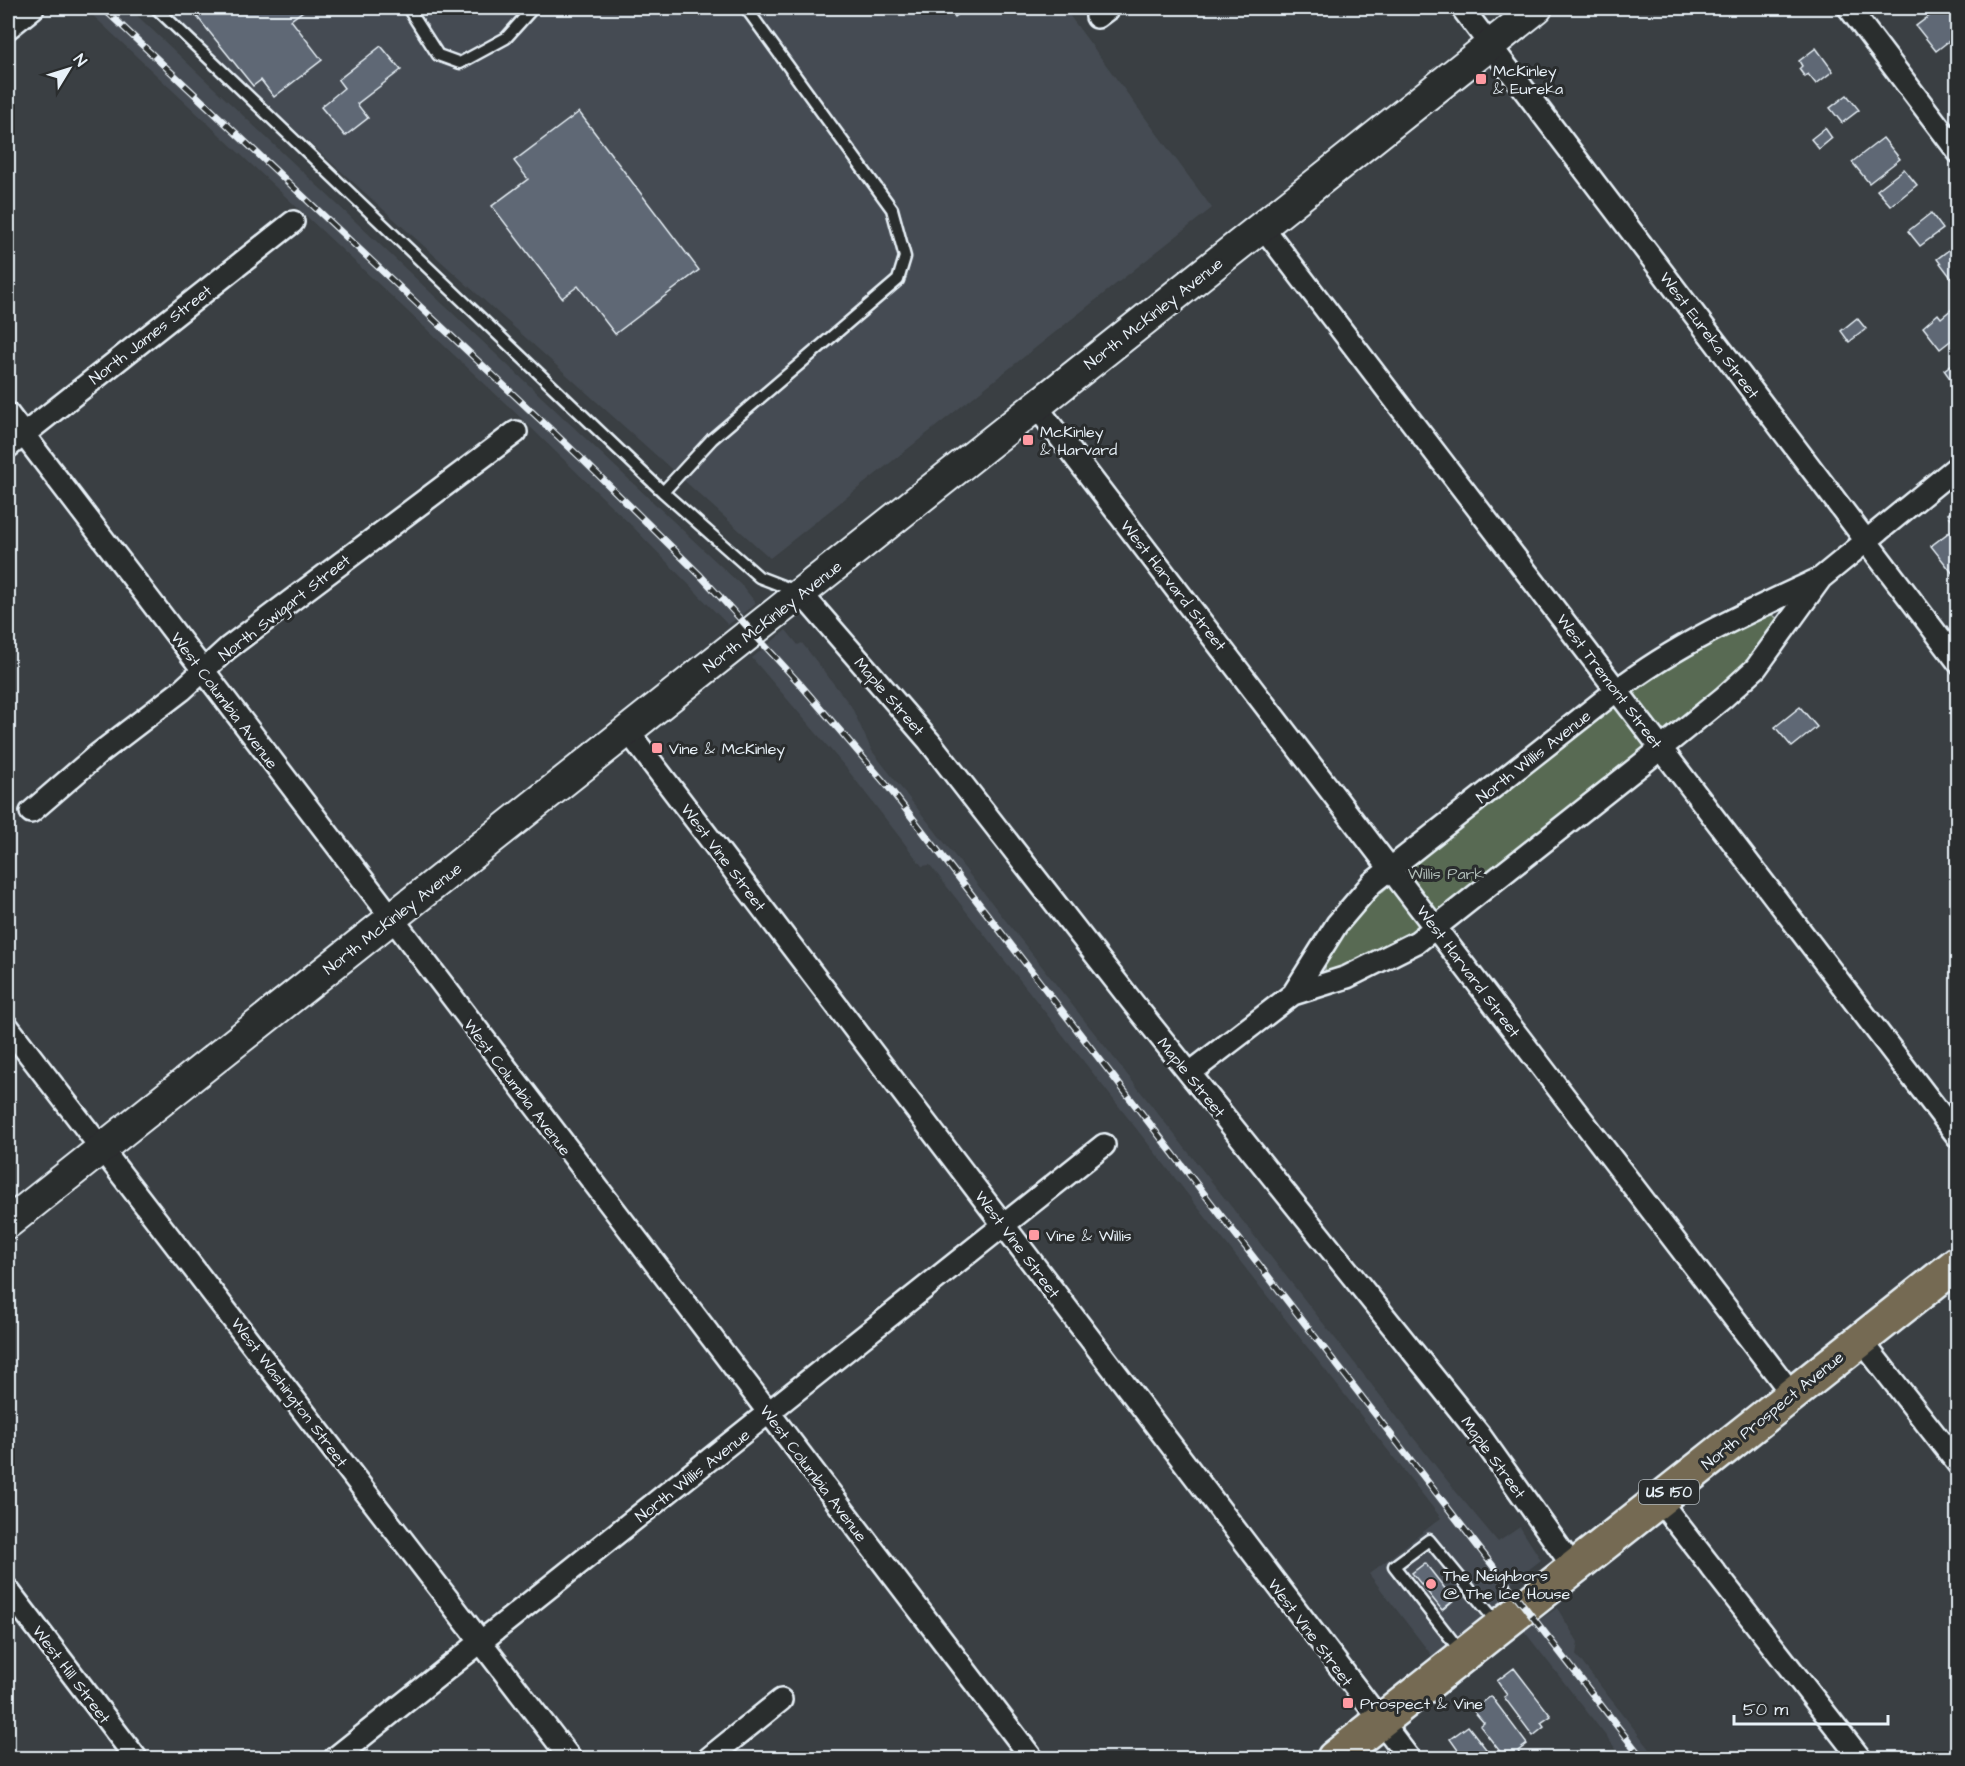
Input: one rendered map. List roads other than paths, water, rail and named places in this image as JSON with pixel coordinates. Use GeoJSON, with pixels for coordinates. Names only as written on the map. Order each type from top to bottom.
{"type":"FeatureCollection","features":[{"type":"Feature","properties":{"kind":"main road","name":"North Prospect Avenue"},"geometry":{"type":"LineString","coordinates":[[1334,1758],[1958,1263]]}},
{"type":"Feature","properties":{"kind":"street"},"geometry":{"type":"LineString","coordinates":[[8,28],[33,8]]}},
{"type":"Feature","properties":{"kind":"street","name":"West Eureka Street"},"geometry":{"type":"LineString","coordinates":[[1462,8],[1958,662]]}},
{"type":"Feature","properties":{"kind":"street","name":"North McKinley Avenue"},"geometry":{"type":"LineString","coordinates":[[8,1223],[1537,8]]}},
{"type":"Feature","properties":{"kind":"street"},"geometry":{"type":"LineString","coordinates":[[1849,8],[1958,152]]}},
{"type":"Feature","properties":{"kind":"street","name":"North James Street"},"geometry":{"type":"LineString","coordinates":[[15,440],[293,222]]}},
{"type":"Feature","properties":{"kind":"street","name":"West Tremont Street"},"geometry":{"type":"LineString","coordinates":[[1262,226],[1958,1137]]}},
{"type":"Feature","properties":{"kind":"street","name":"West Harvard Street"},"geometry":{"type":"LineString","coordinates":[[1036,406],[1792,1394]]}},
{"type":"Feature","properties":{"kind":"street","name":"West Columbia Avenue"},"geometry":{"type":"LineString","coordinates":[[8,414],[15,440],[203,671],[1032,1758]]}},
{"type":"Feature","properties":{"kind":"street","name":"North Swigart Street"},"geometry":{"type":"LineString","coordinates":[[31,812],[97,755],[264,621],[516,432]]}},
{"type":"Feature","properties":{"kind":"street","name":"North Willis Avenue"},"geometry":{"type":"LineString","coordinates":[[1190,1073],[1293,994],[1347,977],[1417,942],[1436,927],[1723,698],[1756,668],[1821,578],[1958,466]]}},
{"type":"Feature","properties":{"kind":"street","name":"North Willis Avenue"},"geometry":{"type":"LineString","coordinates":[[1293,994],[1314,957],[1348,910],[1372,883],[1391,868],[1638,674],[1726,625],[1821,578]]}},
{"type":"Feature","properties":{"kind":"street","name":"Maple Street"},"geometry":{"type":"LineString","coordinates":[[801,593],[928,741],[1479,1434],[1574,1568]]}},
{"type":"Feature","properties":{"kind":"street","name":"West Vine Street"},"geometry":{"type":"LineString","coordinates":[[627,730],[1409,1758]]}},
{"type":"Feature","properties":{"kind":"street","name":"West Washington Street"},"geometry":{"type":"LineString","coordinates":[[8,1030],[570,1758]]}},
{"type":"Feature","properties":{"kind":"street","name":"North Willis Avenue"},"geometry":{"type":"LineString","coordinates":[[335,1758],[1104,1145]]}},
{"type":"Feature","properties":{"kind":"street"},"geometry":{"type":"LineString","coordinates":[[1861,1340],[1958,1464]]}},
{"type":"Feature","properties":{"kind":"street"},"geometry":{"type":"LineString","coordinates":[[1659,1500],[1860,1758]]}},
{"type":"Feature","properties":{"kind":"street","name":"West Hill Street"},"geometry":{"type":"LineString","coordinates":[[8,1590],[136,1758]]}},
{"type":"Feature","properties":{"kind":"street"},"geometry":{"type":"LineString","coordinates":[[709,1758],[781,1700]]}},
{"type":"Feature","properties":{"kind":"lane"},"geometry":{"type":"LineString","coordinates":[[156,8],[663,492],[759,577],[801,593]]}},
{"type":"Feature","properties":{"kind":"lane"},"geometry":{"type":"LineString","coordinates":[[408,8],[438,55],[460,63],[506,38],[533,8]]}},
{"type":"Feature","properties":{"kind":"lane"},"geometry":{"type":"LineString","coordinates":[[663,492],[712,439],[898,280],[905,257],[892,209],[746,8]]}},
{"type":"Feature","properties":{"kind":"lane"},"geometry":{"type":"LineString","coordinates":[[1464,1655],[1394,1566],[1429,1540],[1500,1626]]}},
{"type":"Feature","properties":{"kind":"railway"},"geometry":{"type":"LineString","coordinates":[[103,8],[581,458],[700,575],[800,684],[890,789],[1642,1758]]}},
{"type":"Feature","properties":{"kind":"place","name":"McKinley & Eureka"},"geometry":{"type":"Point","coordinates":[1481,79]}},
{"type":"Feature","properties":{"kind":"place","name":"McKinley & Harvard"},"geometry":{"type":"Point","coordinates":[1028,440]}},
{"type":"Feature","properties":{"kind":"place","name":"Vine & McKinley"},"geometry":{"type":"Point","coordinates":[657,748]}},
{"type":"Feature","properties":{"kind":"place","name":"Vine & Willis"},"geometry":{"type":"Point","coordinates":[1034,1235]}},
{"type":"Feature","properties":{"kind":"place","name":"The Neighbors @ The Ice House"},"geometry":{"type":"Point","coordinates":[1431,1584]}},
{"type":"Feature","properties":{"kind":"place","name":"Prospect & Vine"},"geometry":{"type":"Point","coordinates":[1348,1703]}},
{"type":"Feature","properties":{"kind":"park label","name":"Willis Park"},"geometry":{"type":"Point","coordinates":[1446,873]}}]}
